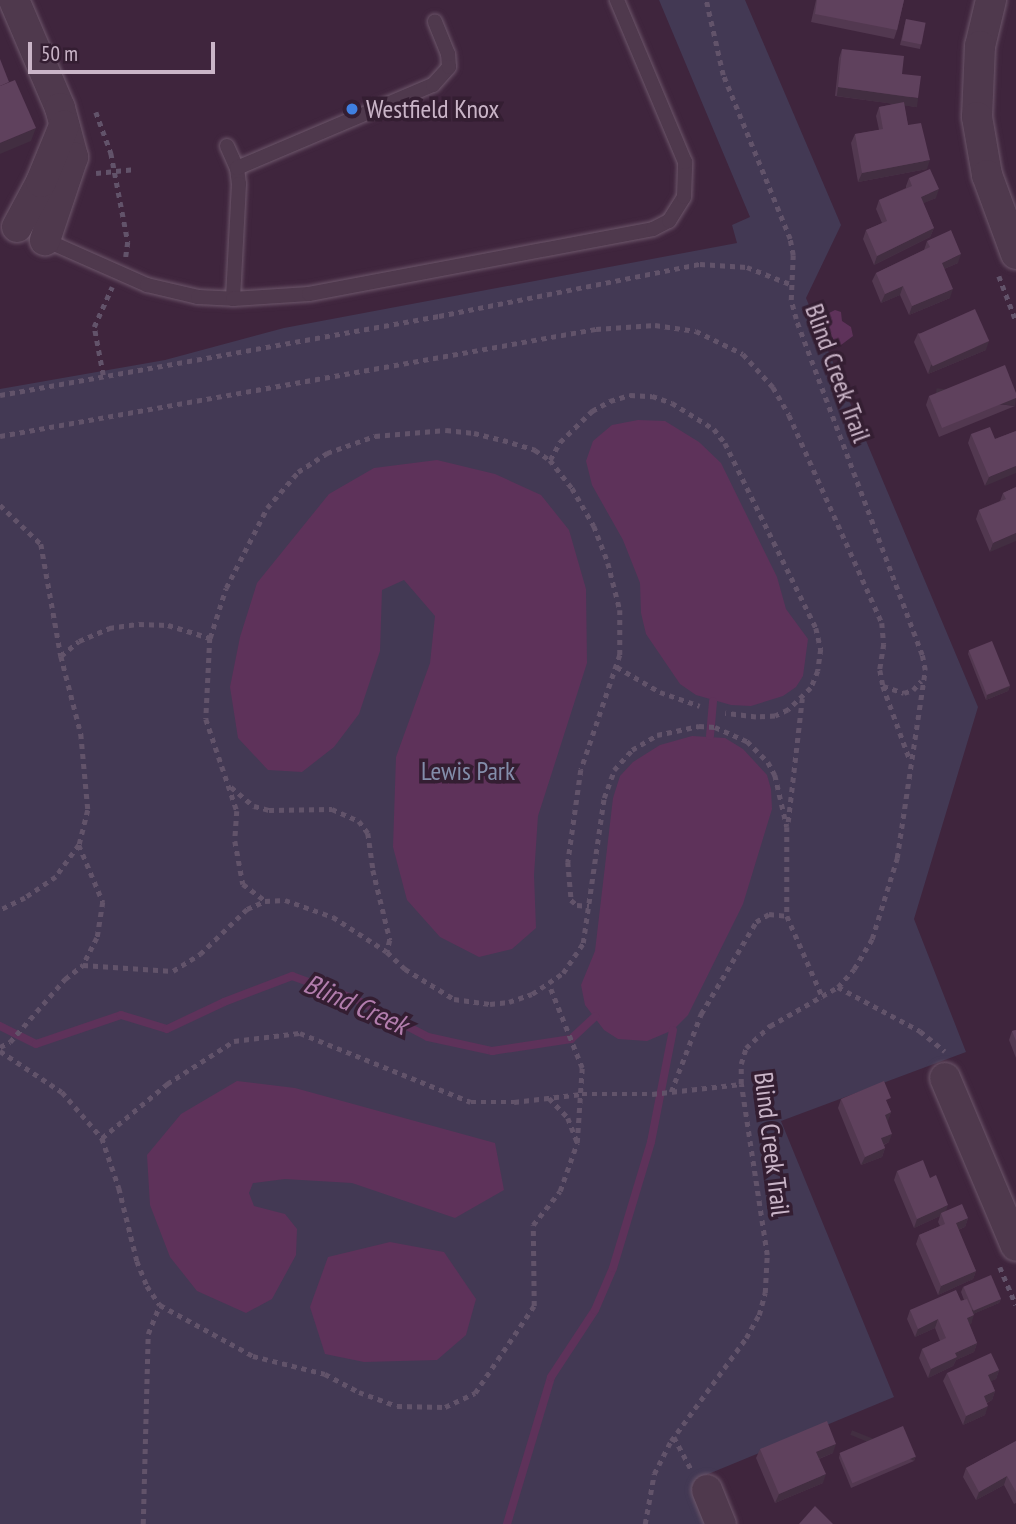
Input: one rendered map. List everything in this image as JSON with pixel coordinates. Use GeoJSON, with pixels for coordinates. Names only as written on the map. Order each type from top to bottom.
{"type":"FeatureCollection","features":[{"type":"Feature","properties":{"kind":"street"},"geometry":{"type":"LineString","coordinates":[[15,0],[64,126],[72,166],[46,240]]}},
{"type":"Feature","properties":{"kind":"street"},"geometry":{"type":"LineString","coordinates":[[991,0],[980,46],[977,117],[987,175],[1016,254]]}},
{"type":"Feature","properties":{"kind":"street"},"geometry":{"type":"LineString","coordinates":[[8,224],[41,182],[64,126]]}},
{"type":"Feature","properties":{"kind":"street"},"geometry":{"type":"LineString","coordinates":[[945,1078],[1016,1246]]}},
{"type":"Feature","properties":{"kind":"street"},"geometry":{"type":"LineString","coordinates":[[700,1481],[721,1524]]}},
{"type":"Feature","properties":{"kind":"lane"},"geometry":{"type":"LineString","coordinates":[[8,224],[119,273],[170,291],[233,299],[309,294],[653,229],[669,221],[684,197],[685,162],[617,0]]}},
{"type":"Feature","properties":{"kind":"lane"},"geometry":{"type":"LineString","coordinates":[[237,168],[433,85],[449,67],[448,54],[435,22]]}},
{"type":"Feature","properties":{"kind":"lane"},"geometry":{"type":"LineString","coordinates":[[227,146],[237,168],[239,219],[233,299]]}},
{"type":"Feature","properties":{"kind":"path","name":"Blind Creek Trail"},"geometry":{"type":"LineString","coordinates":[[645,1524],[654,1474],[673,1436],[746,1338],[759,1315],[765,1293],[767,1255],[741,1084],[741,1064],[746,1048],[756,1037],[838,987],[866,950],[886,899],[903,822],[923,677],[922,655],[796,319],[790,284],[793,256],[790,239],[723,75],[706,0]]}},
{"type":"Feature","properties":{"kind":"path"},"geometry":{"type":"LineString","coordinates":[[96,112],[111,153],[128,242],[125,260],[94,327],[103,376]]}},
{"type":"Feature","properties":{"kind":"path"},"geometry":{"type":"LineString","coordinates":[[0,395],[439,316],[700,264],[747,267],[790,284]]}},
{"type":"Feature","properties":{"kind":"path"},"geometry":{"type":"LineString","coordinates":[[0,436],[596,329],[655,325],[696,331],[743,354],[764,373],[781,399],[882,623],[884,644],[880,670],[883,686],[910,761]]}},
{"type":"Feature","properties":{"kind":"path"},"geometry":{"type":"LineString","coordinates":[[550,460],[559,442],[592,411],[630,395],[652,396],[673,403],[714,429],[739,465],[816,628],[821,649],[818,671],[802,698],[788,827],[785,898],[787,916],[822,998]]}},
{"type":"Feature","properties":{"kind":"path"},"geometry":{"type":"LineString","coordinates":[[265,901],[243,884],[235,841],[237,811],[206,719],[209,638],[226,588],[267,508],[298,472],[327,453],[375,436],[446,430],[503,440],[535,450],[550,460],[584,507],[608,562],[620,610],[617,667],[581,770],[568,862],[571,900],[577,905],[590,906]]}},
{"type":"Feature","properties":{"kind":"path"},"geometry":{"type":"LineString","coordinates":[[0,505],[41,544],[61,656],[81,734],[88,810],[79,845],[56,877],[0,911]]}},
{"type":"Feature","properties":{"kind":"path"},"geometry":{"type":"LineString","coordinates":[[61,656],[79,641],[109,628],[139,624],[168,625],[209,638]]}},
{"type":"Feature","properties":{"kind":"path"},"geometry":{"type":"LineString","coordinates":[[617,667],[660,692],[700,706]]}},
{"type":"Feature","properties":{"kind":"path"},"geometry":{"type":"LineString","coordinates":[[883,686],[899,693],[908,692],[923,677]]}},
{"type":"Feature","properties":{"kind":"path"},"geometry":{"type":"LineString","coordinates":[[725,713],[756,717],[775,716],[802,698]]}},
{"type":"Feature","properties":{"kind":"path"},"geometry":{"type":"LineString","coordinates":[[83,965],[173,971],[200,954],[247,909],[265,901],[285,900],[333,917],[387,952],[405,969],[454,999],[490,1004],[509,1002],[549,985],[563,973],[583,943],[604,798],[614,770],[632,750],[657,735],[699,726],[715,727],[747,741],[760,752],[775,775],[788,827]]}},
{"type":"Feature","properties":{"kind":"path"},"geometry":{"type":"LineString","coordinates":[[230,786],[254,806],[269,810],[332,809],[359,821],[368,833],[373,870],[390,940],[387,952]]}},
{"type":"Feature","properties":{"kind":"path"},"geometry":{"type":"LineString","coordinates":[[79,845],[103,902],[97,937],[83,965],[65,979],[10,1042],[0,1049],[62,1093],[102,1138],[119,1188],[137,1261],[146,1286],[160,1305],[253,1356],[325,1374],[359,1392],[397,1406],[445,1407],[475,1393],[534,1306],[533,1225],[561,1191],[578,1143],[582,1094],[582,1068],[549,985]]}},
{"type":"Feature","properties":{"kind":"path"},"geometry":{"type":"LineString","coordinates":[[671,1092],[701,1014],[756,922],[769,914],[787,916]]}},
{"type":"Feature","properties":{"kind":"path"},"geometry":{"type":"LineString","coordinates":[[838,987],[931,1038],[946,1053],[953,1070],[945,1078]]}},
{"type":"Feature","properties":{"kind":"path"},"geometry":{"type":"LineString","coordinates":[[102,1138],[167,1084],[234,1041],[300,1033],[471,1102],[582,1094],[671,1092],[741,1084]]}},
{"type":"Feature","properties":{"kind":"path"},"geometry":{"type":"LineString","coordinates":[[549,1098],[568,1118],[578,1143]]}},
{"type":"Feature","properties":{"kind":"path"},"geometry":{"type":"LineString","coordinates":[[143,1524],[148,1334],[160,1305]]}},
{"type":"Feature","properties":{"kind":"path"},"geometry":{"type":"LineString","coordinates":[[673,1436],[700,1481]]}},
{"type":"Feature","properties":{"kind":"green space","name":"Lewis Park"},"geometry":{"type":"Polygon","coordinates":[[[659,0],[745,0],[841,225],[806,298],[978,707],[914,919],[966,1052],[781,1121],[894,1397],[701,1477],[721,1524],[0,1524],[0,389],[165,360],[284,328],[737,243],[732,225],[750,217],[659,0]]]}},
{"type":"Feature","properties":{"kind":"shaded area"},"geometry":{"type":"Polygon","coordinates":[[[835,310],[841,312],[842,321],[851,327],[853,336],[837,348],[823,316],[835,310]]]}},
{"type":"Feature","properties":{"kind":"shaded area"},"geometry":{"type":"Polygon","coordinates":[[[638,420],[665,421],[699,442],[721,463],[777,577],[786,609],[808,639],[803,676],[796,687],[783,696],[751,706],[731,705],[696,695],[680,684],[646,634],[641,613],[640,583],[623,540],[592,485],[586,461],[593,441],[612,425],[638,420]]]}},
{"type":"Feature","properties":{"kind":"shaded area"},"geometry":{"type":"Polygon","coordinates":[[[437,460],[495,474],[541,495],[569,530],[586,589],[587,663],[538,816],[534,875],[536,928],[512,949],[479,957],[440,937],[407,900],[393,847],[396,757],[430,663],[435,616],[404,580],[382,590],[380,651],[359,714],[334,747],[302,772],[268,770],[238,738],[230,687],[240,637],[257,583],[329,494],[374,468],[437,460]]]}},
{"type":"Feature","properties":{"kind":"shaded area"},"geometry":{"type":"Polygon","coordinates":[[[692,736],[725,738],[743,749],[767,775],[772,809],[743,904],[688,1015],[673,1030],[647,1041],[618,1039],[604,1030],[585,1005],[581,985],[595,951],[613,798],[620,776],[633,762],[660,745],[692,736]]]}},
{"type":"Feature","properties":{"kind":"shaded area"},"geometry":{"type":"Polygon","coordinates":[[[237,1081],[295,1088],[495,1143],[504,1190],[455,1218],[352,1183],[285,1179],[253,1183],[249,1193],[254,1206],[285,1214],[297,1229],[296,1255],[272,1299],[246,1313],[197,1291],[170,1257],[150,1205],[147,1155],[181,1114],[237,1081]]]}},
{"type":"Feature","properties":{"kind":"shaded area"},"geometry":{"type":"Polygon","coordinates":[[[390,1242],[444,1252],[476,1299],[466,1335],[437,1360],[364,1362],[325,1354],[310,1307],[328,1257],[390,1242]]]}},
{"type":"Feature","properties":{"kind":"building"},"geometry":{"type":"Polygon","coordinates":[[[817,0],[904,0],[897,30],[815,14],[817,0]]]}},
{"type":"Feature","properties":{"kind":"building"},"geometry":{"type":"Polygon","coordinates":[[[906,19],[926,23],[921,44],[902,41],[906,19]]]}},
{"type":"Feature","properties":{"kind":"building"},"geometry":{"type":"Polygon","coordinates":[[[842,49],[904,56],[902,74],[921,76],[918,98],[838,87],[842,49]]]}},
{"type":"Feature","properties":{"kind":"building"},"geometry":{"type":"Polygon","coordinates":[[[0,59],[9,82],[0,86],[0,59]]]}},
{"type":"Feature","properties":{"kind":"building"},"geometry":{"type":"Polygon","coordinates":[[[15,80],[36,128],[0,143],[0,86],[15,80]]]}},
{"type":"Feature","properties":{"kind":"building"},"geometry":{"type":"Polygon","coordinates":[[[904,102],[908,125],[921,123],[930,160],[862,173],[855,134],[883,129],[879,107],[904,102]]]}},
{"type":"Feature","properties":{"kind":"building"},"geometry":{"type":"Polygon","coordinates":[[[930,169],[939,189],[921,197],[934,228],[877,256],[866,230],[887,221],[879,200],[912,186],[909,178],[930,169]]]}},
{"type":"Feature","properties":{"kind":"building"},"geometry":{"type":"Polygon","coordinates":[[[951,230],[961,254],[942,263],[953,289],[912,306],[903,286],[885,294],[876,273],[930,247],[927,241],[951,230]]]}},
{"type":"Feature","properties":{"kind":"building"},"geometry":{"type":"Polygon","coordinates":[[[975,309],[989,341],[933,366],[918,334],[975,309]]]}},
{"type":"Feature","properties":{"kind":"building"},"geometry":{"type":"Polygon","coordinates":[[[1005,365],[1016,398],[942,428],[929,396],[1005,365]]]}},
{"type":"Feature","properties":{"kind":"building"},"geometry":{"type":"Polygon","coordinates":[[[990,427],[995,439],[1016,431],[1016,466],[989,477],[971,434],[990,427]]]}},
{"type":"Feature","properties":{"kind":"building"},"geometry":{"type":"Polygon","coordinates":[[[1016,487],[1016,533],[993,543],[979,510],[1006,499],[1003,493],[1016,487]]]}},
{"type":"Feature","properties":{"kind":"building"},"geometry":{"type":"Polygon","coordinates":[[[992,641],[1010,686],[987,695],[969,650],[992,641]]]}},
{"type":"Feature","properties":{"kind":"building"},"geometry":{"type":"Polygon","coordinates":[[[884,1081],[891,1098],[886,1100],[891,1112],[885,1115],[892,1134],[881,1138],[885,1148],[865,1157],[841,1099],[884,1081]]]}},
{"type":"Feature","properties":{"kind":"building"},"geometry":{"type":"Polygon","coordinates":[[[923,1160],[930,1178],[936,1175],[948,1205],[917,1219],[897,1171],[923,1160]]]}},
{"type":"Feature","properties":{"kind":"building"},"geometry":{"type":"Polygon","coordinates":[[[962,1204],[968,1218],[956,1223],[976,1271],[941,1286],[919,1235],[945,1224],[941,1213],[962,1204]]]}},
{"type":"Feature","properties":{"kind":"building"},"geometry":{"type":"Polygon","coordinates":[[[991,1275],[1001,1299],[974,1311],[963,1287],[991,1275]]]}},
{"type":"Feature","properties":{"kind":"building"},"geometry":{"type":"Polygon","coordinates":[[[956,1290],[961,1301],[967,1299],[974,1315],[967,1318],[977,1343],[955,1353],[957,1357],[931,1369],[922,1349],[946,1338],[938,1319],[918,1329],[910,1310],[956,1290]]]}},
{"type":"Feature","properties":{"kind":"building"},"geometry":{"type":"Polygon","coordinates":[[[991,1353],[999,1370],[988,1375],[995,1391],[984,1396],[988,1406],[966,1416],[947,1373],[991,1353]]]}},
{"type":"Feature","properties":{"kind":"building"},"geometry":{"type":"Polygon","coordinates":[[[827,1421],[836,1444],[816,1452],[826,1474],[779,1494],[760,1449],[827,1421]]]}},
{"type":"Feature","properties":{"kind":"building"},"geometry":{"type":"Polygon","coordinates":[[[903,1426],[916,1456],[852,1483],[839,1453],[903,1426]]]}},
{"type":"Feature","properties":{"kind":"building"},"geometry":{"type":"Polygon","coordinates":[[[1016,1441],[1016,1492],[1007,1476],[979,1492],[966,1468],[1016,1441]]]}},
{"type":"Feature","properties":{"kind":"building"},"geometry":{"type":"Polygon","coordinates":[[[815,1506],[833,1524],[799,1524],[815,1506]]]}},
{"type":"Feature","properties":{"kind":"waterway","name":"Blind Creek"},"geometry":{"type":"LineString","coordinates":[[710,736],[713,701]]}},
{"type":"Feature","properties":{"kind":"waterway","name":"Blind Creek"},"geometry":{"type":"LineString","coordinates":[[0,1026],[36,1044],[121,1015],[167,1029],[224,1002],[292,976],[355,999],[428,1037],[492,1051],[571,1039],[595,1017]]}},
{"type":"Feature","properties":{"kind":"waterway"},"geometry":{"type":"LineString","coordinates":[[507,1524],[551,1377],[595,1310],[613,1268],[651,1142],[673,1030]]}},
{"type":"Feature","properties":{"kind":"place","name":"Westfield Knox"},"geometry":{"type":"Point","coordinates":[352,109]}}]}
